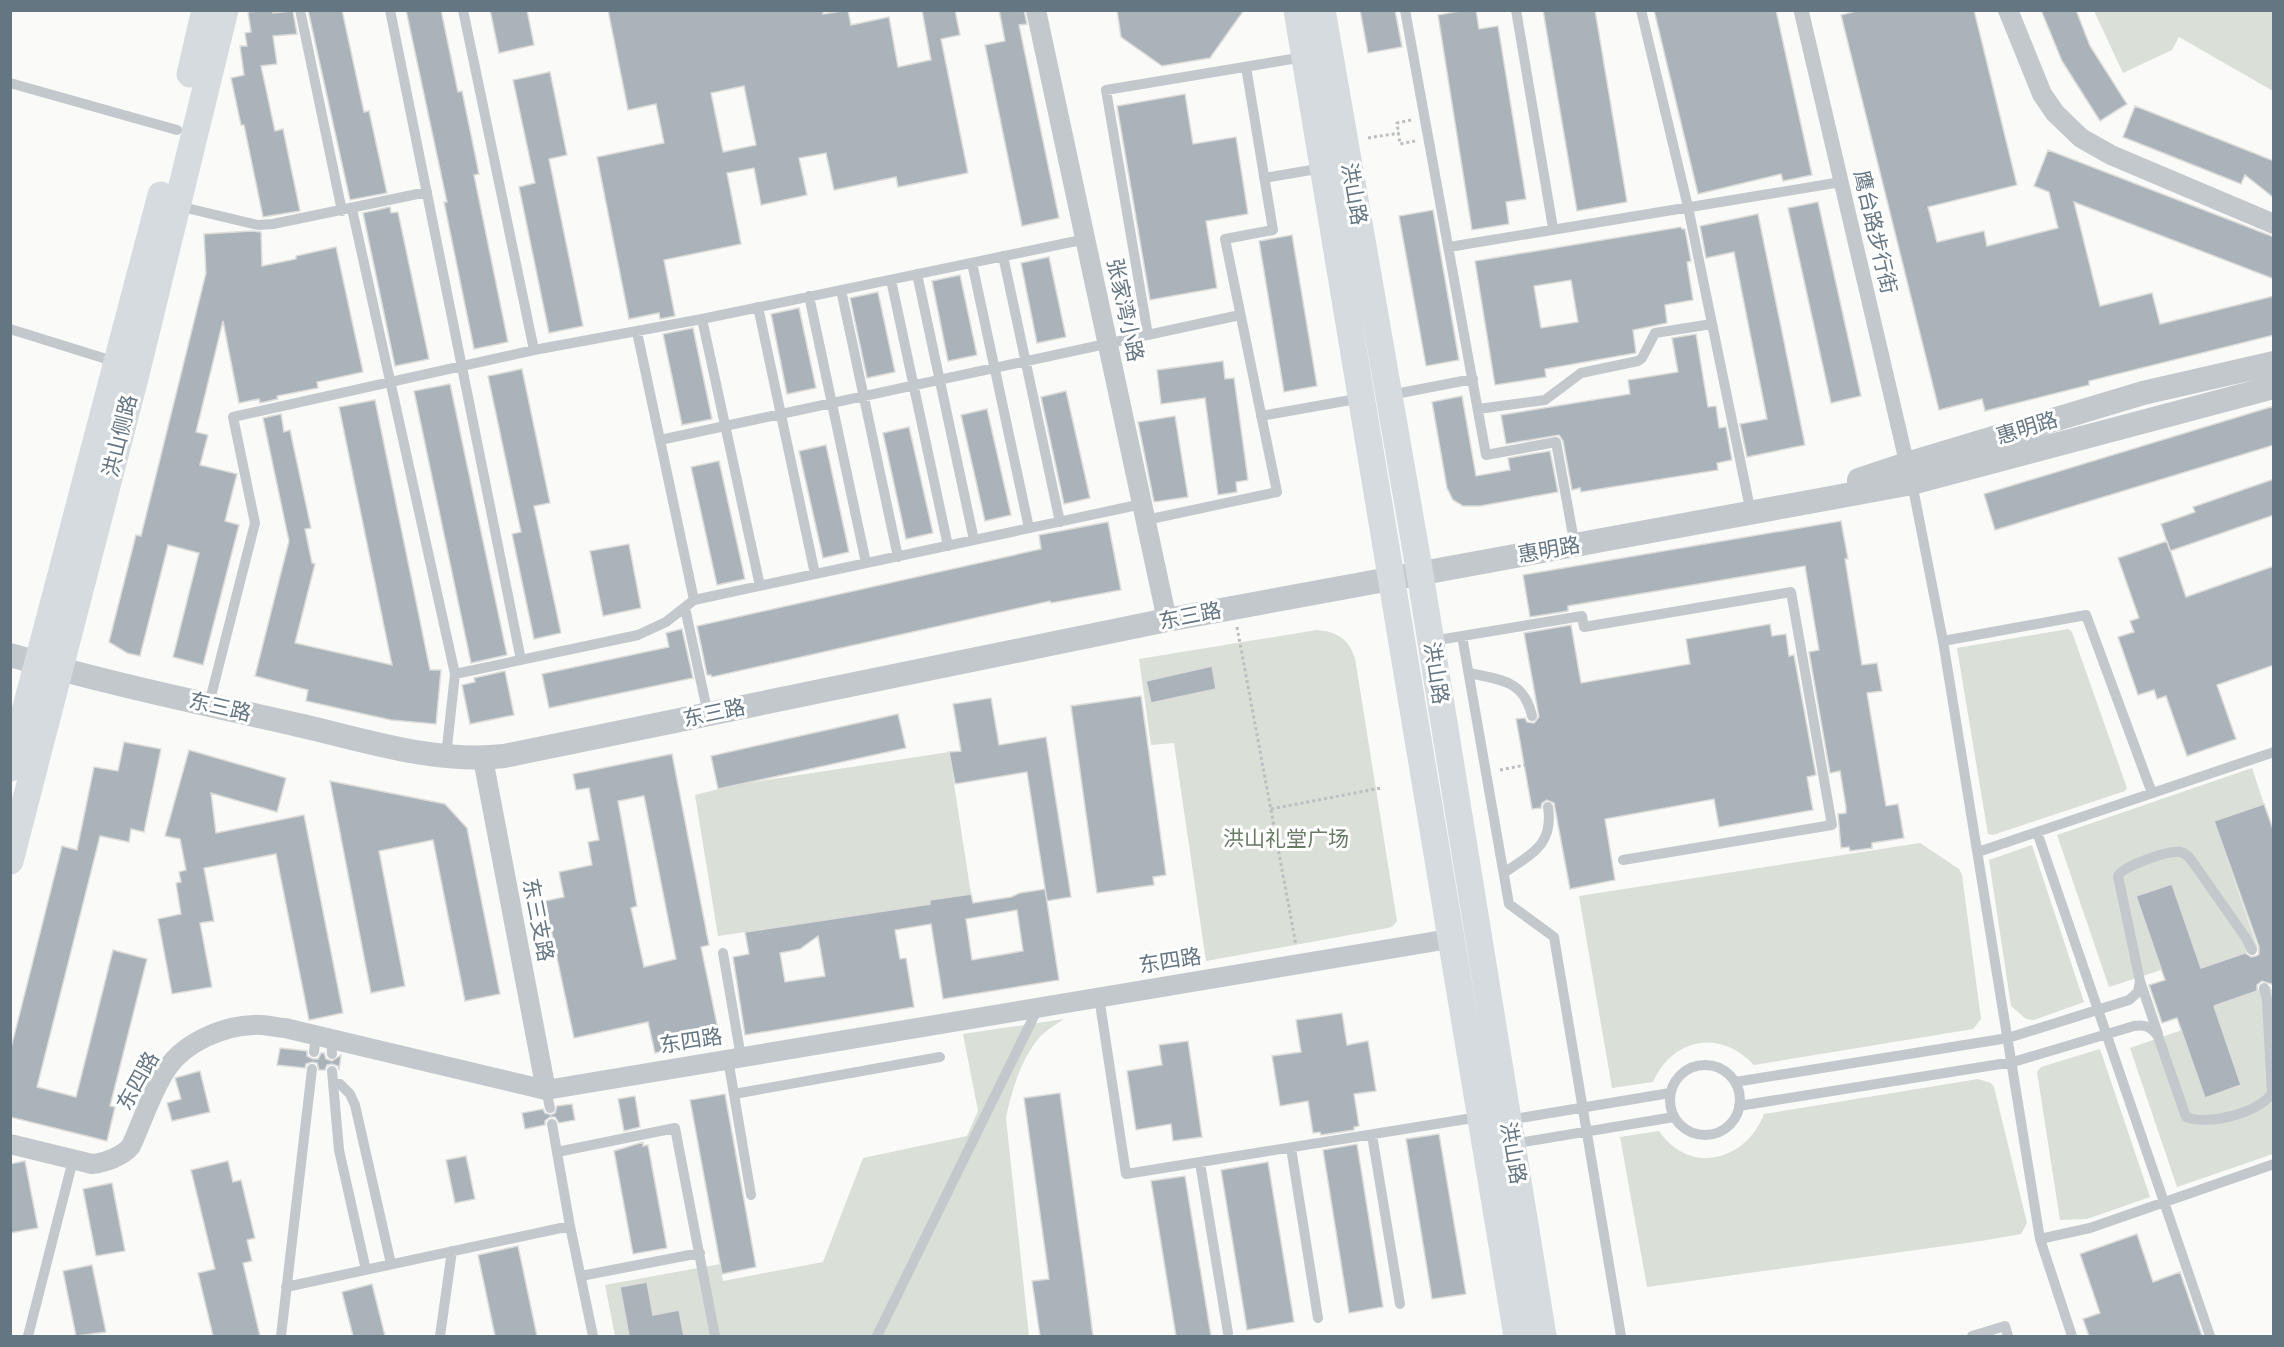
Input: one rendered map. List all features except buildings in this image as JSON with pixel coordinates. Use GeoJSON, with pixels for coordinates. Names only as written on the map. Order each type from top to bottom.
{"type":"FeatureCollection","features":[{"type":"Feature","properties":{"kind":"main road","name":"洪山侧路"},"geometry":{"type":"LineString","coordinates":[[10,861],[50,666],[118,362],[205,10]]}},
{"type":"Feature","properties":{"kind":"main road","name":"洪山侧路"},"geometry":{"type":"LineString","coordinates":[[10,768],[50,666],[177,206],[225,10]]}},
{"type":"Feature","properties":{"kind":"main road","name":"洪山路"},"geometry":{"type":"LineString","coordinates":[[1297,10],[1392,579],[1449,939],[1543,1336]]}},
{"type":"Feature","properties":{"kind":"main road","name":"洪山路"},"geometry":{"type":"LineString","coordinates":[[1322,10],[1431,641],[1494,1132],[1517,1336]]}},
{"type":"Feature","properties":{"kind":"street","name":"张家湾小路"},"geometry":{"type":"LineString","coordinates":[[1036,10],[1167,620]]}},
{"type":"Feature","properties":{"kind":"street","name":"鹰台路步行街"},"geometry":{"type":"LineString","coordinates":[[1801,10],[1910,473]]}},
{"type":"Feature","properties":{"kind":"street"},"geometry":{"type":"LineString","coordinates":[[2008,10],[2042,94],[2055,113],[2081,138],[2111,155],[2274,224]]}},
{"type":"Feature","properties":{"kind":"street","name":"惠明路"},"geometry":{"type":"LineString","coordinates":[[1910,473],[2143,393],[2274,363]]}},
{"type":"Feature","properties":{"kind":"street","name":"惠明路"},"geometry":{"type":"LineString","coordinates":[[1420,574],[1784,506],[1910,473],[2274,387]]}},
{"type":"Feature","properties":{"kind":"street","name":"东三路"},"geometry":{"type":"LineString","coordinates":[[10,656],[209,704],[446,756],[483,759],[1167,620],[1420,574]]}},
{"type":"Feature","properties":{"kind":"street","name":"东三支路"},"geometry":{"type":"LineString","coordinates":[[483,759],[548,1099]]}},
{"type":"Feature","properties":{"kind":"street","name":"东四路"},"geometry":{"type":"LineString","coordinates":[[10,1144],[73,1160],[99,1163],[126,1151],[131,1146],[169,1066],[185,1051],[208,1037],[224,1030],[251,1024],[285,1028],[323,1045],[548,1099],[734,1058],[1449,939]]}},
{"type":"Feature","properties":{"kind":"lane"},"geometry":{"type":"LineString","coordinates":[[300,10],[347,210],[391,381],[455,674],[446,756]]}},
{"type":"Feature","properties":{"kind":"lane"},"geometry":{"type":"LineString","coordinates":[[390,10],[521,660]]}},
{"type":"Feature","properties":{"kind":"lane"},"geometry":{"type":"LineString","coordinates":[[463,10],[534,350]]}},
{"type":"Feature","properties":{"kind":"lane"},"geometry":{"type":"LineString","coordinates":[[1405,10],[1486,455],[1556,442],[1575,546]]}},
{"type":"Feature","properties":{"kind":"lane"},"geometry":{"type":"LineString","coordinates":[[1516,10],[1553,228]]}},
{"type":"Feature","properties":{"kind":"lane"},"geometry":{"type":"LineString","coordinates":[[1641,10],[1688,207],[1751,513]]}},
{"type":"Feature","properties":{"kind":"lane"},"geometry":{"type":"LineString","coordinates":[[1148,335],[1106,90],[1305,57]]}},
{"type":"Feature","properties":{"kind":"lane"},"geometry":{"type":"LineString","coordinates":[[455,674],[638,635],[666,622],[694,600],[1060,522],[1277,492],[1225,239],[1273,230],[1246,67]]}},
{"type":"Feature","properties":{"kind":"lane"},"geometry":{"type":"LineString","coordinates":[[10,83],[177,130]]}},
{"type":"Feature","properties":{"kind":"lane"},"geometry":{"type":"LineString","coordinates":[[1264,178],[1323,168]]}},
{"type":"Feature","properties":{"kind":"lane"},"geometry":{"type":"LineString","coordinates":[[1449,247],[1842,182]]}},
{"type":"Feature","properties":{"kind":"lane"},"geometry":{"type":"LineString","coordinates":[[177,206],[258,225],[289,222],[427,192]]}},
{"type":"Feature","properties":{"kind":"lane"},"geometry":{"type":"LineString","coordinates":[[209,704],[255,523],[233,417],[534,350],[702,319],[1086,239]]}},
{"type":"Feature","properties":{"kind":"lane"},"geometry":{"type":"LineString","coordinates":[[1004,256],[1060,522]]}},
{"type":"Feature","properties":{"kind":"lane"},"geometry":{"type":"LineString","coordinates":[[972,263],[1029,528]]}},
{"type":"Feature","properties":{"kind":"lane"},"geometry":{"type":"LineString","coordinates":[[917,274],[974,540]]}},
{"type":"Feature","properties":{"kind":"lane"},"geometry":{"type":"LineString","coordinates":[[891,280],[948,546]]}},
{"type":"Feature","properties":{"kind":"lane"},"geometry":{"type":"LineString","coordinates":[[841,290],[898,556]]}},
{"type":"Feature","properties":{"kind":"lane"},"geometry":{"type":"LineString","coordinates":[[809,296],[866,563]]}},
{"type":"Feature","properties":{"kind":"lane"},"geometry":{"type":"LineString","coordinates":[[758,307],[815,574]]}},
{"type":"Feature","properties":{"kind":"lane"},"geometry":{"type":"LineString","coordinates":[[660,440],[1240,315]]}},
{"type":"Feature","properties":{"kind":"lane"},"geometry":{"type":"LineString","coordinates":[[702,319],[760,586]]}},
{"type":"Feature","properties":{"kind":"lane"},"geometry":{"type":"LineString","coordinates":[[1478,409],[1545,400],[1581,373],[1638,361],[1642,358],[1655,333],[1712,324]]}},
{"type":"Feature","properties":{"kind":"lane"},"geometry":{"type":"LineString","coordinates":[[10,329],[118,362]]}},
{"type":"Feature","properties":{"kind":"lane"},"geometry":{"type":"LineString","coordinates":[[637,332],[694,600]]}},
{"type":"Feature","properties":{"kind":"lane"},"geometry":{"type":"LineString","coordinates":[[1389,395],[1473,380]]}},
{"type":"Feature","properties":{"kind":"lane"},"geometry":{"type":"LineString","coordinates":[[1261,416],[1362,398]]}},
{"type":"Feature","properties":{"kind":"lane"},"geometry":{"type":"LineString","coordinates":[[1910,473],[1943,641],[2040,1239],[2072,1336]]}},
{"type":"Feature","properties":{"kind":"lane"},"geometry":{"type":"LineString","coordinates":[[1431,641],[1582,616],[1584,627],[1791,592],[1832,825],[1623,860]]}},
{"type":"Feature","properties":{"kind":"lane"},"geometry":{"type":"LineString","coordinates":[[685,608],[708,714]]}},
{"type":"Feature","properties":{"kind":"lane"},"geometry":{"type":"LineString","coordinates":[[1943,641],[2086,615],[2152,793]]}},
{"type":"Feature","properties":{"kind":"lane"},"geometry":{"type":"LineString","coordinates":[[1462,636],[1509,904],[1554,937],[1621,1336]]}},
{"type":"Feature","properties":{"kind":"lane"},"geometry":{"type":"LineString","coordinates":[[1469,673],[1511,683],[1524,694],[1532,716]]}},
{"type":"Feature","properties":{"kind":"lane"},"geometry":{"type":"LineString","coordinates":[[1978,852],[2273,754]]}},
{"type":"Feature","properties":{"kind":"lane"},"geometry":{"type":"LineString","coordinates":[[1503,873],[1540,846],[1550,825],[1548,807]]}},
{"type":"Feature","properties":{"kind":"lane"},"geometry":{"type":"LineString","coordinates":[[2037,832],[2210,1336]]}},
{"type":"Feature","properties":{"kind":"lane"},"geometry":{"type":"LineString","coordinates":[[2252,950],[2192,861],[2184,854],[2169,853],[2127,867],[2118,876],[2140,981],[2187,1117],[2193,1119],[2227,1117],[2264,1103],[2272,1090],[2267,1000],[2264,988]]}},
{"type":"Feature","properties":{"kind":"lane"},"geometry":{"type":"LineString","coordinates":[[723,953],[734,1058],[734,1094],[751,1195]]}},
{"type":"Feature","properties":{"kind":"lane"},"geometry":{"type":"LineString","coordinates":[[1735,1082],[2008,1038],[2133,998],[2138,992],[2140,981]]}},
{"type":"Feature","properties":{"kind":"lane"},"geometry":{"type":"LineString","coordinates":[[1099,997],[1125,1174],[1372,1135],[1587,1131],[1674,1117]]}},
{"type":"Feature","properties":{"kind":"lane"},"geometry":{"type":"LineString","coordinates":[[877,1336],[1038,1008]]}},
{"type":"Feature","properties":{"kind":"lane"},"geometry":{"type":"LineString","coordinates":[[1739,1106],[2013,1062],[2134,1026],[2145,1025],[2153,1029],[2158,1036]]}},
{"type":"Feature","properties":{"kind":"lane"},"geometry":{"type":"LineString","coordinates":[[734,1094],[940,1058]]}},
{"type":"Feature","properties":{"kind":"lane"},"geometry":{"type":"LineString","coordinates":[[1710,1066],[1720,1069],[1735,1082],[1739,1094],[1739,1106],[1730,1125],[1721,1131],[1711,1135],[1689,1132],[1674,1117],[1670,1106],[1670,1093],[1680,1076],[1689,1069],[1710,1066]]}},
{"type":"Feature","properties":{"kind":"lane"},"geometry":{"type":"LineString","coordinates":[[281,1336],[312,1069]]}},
{"type":"Feature","properties":{"kind":"lane"},"geometry":{"type":"LineString","coordinates":[[366,1270],[339,1150],[332,1077],[350,1094],[355,1106],[391,1264]]}},
{"type":"Feature","properties":{"kind":"lane"},"geometry":{"type":"LineString","coordinates":[[1494,1132],[1582,1107],[1670,1093]]}},
{"type":"Feature","properties":{"kind":"lane"},"geometry":{"type":"LineString","coordinates":[[552,1124],[570,1226],[594,1336]]}},
{"type":"Feature","properties":{"kind":"lane"},"geometry":{"type":"LineString","coordinates":[[557,1152],[675,1128],[716,1336]]}},
{"type":"Feature","properties":{"kind":"lane"},"geometry":{"type":"LineString","coordinates":[[1372,1135],[1400,1304]]}},
{"type":"Feature","properties":{"kind":"lane"},"geometry":{"type":"LineString","coordinates":[[1292,1148],[1318,1318]]}},
{"type":"Feature","properties":{"kind":"lane"},"geometry":{"type":"LineString","coordinates":[[28,1336],[73,1160]]}},
{"type":"Feature","properties":{"kind":"lane"},"geometry":{"type":"LineString","coordinates":[[1200,1163],[1228,1333]]}},
{"type":"Feature","properties":{"kind":"lane"},"geometry":{"type":"LineString","coordinates":[[2040,1239],[2090,1228],[2274,1164]]}},
{"type":"Feature","properties":{"kind":"lane"},"geometry":{"type":"LineString","coordinates":[[286,1287],[570,1226]]}},
{"type":"Feature","properties":{"kind":"lane"},"geometry":{"type":"LineString","coordinates":[[440,1336],[452,1251]]}},
{"type":"Feature","properties":{"kind":"lane"},"geometry":{"type":"LineString","coordinates":[[581,1276],[700,1253]]}},
{"type":"Feature","properties":{"kind":"lane"},"geometry":{"type":"LineString","coordinates":[[1972,1336],[2005,1326],[2008,1336]]}},
{"type":"Feature","properties":{"kind":"path"},"geometry":{"type":"LineString","coordinates":[[1425,118],[1397,123],[1400,144],[1429,139]]}},
{"type":"Feature","properties":{"kind":"path"},"geometry":{"type":"LineString","coordinates":[[1345,142],[1399,133]]}},
{"type":"Feature","properties":{"kind":"path"},"geometry":{"type":"LineString","coordinates":[[1234,608],[1300,964]]}},
{"type":"Feature","properties":{"kind":"path"},"geometry":{"type":"LineString","coordinates":[[1486,772],[1524,765]]}},
{"type":"Feature","properties":{"kind":"path"},"geometry":{"type":"LineString","coordinates":[[1271,809],[1381,788]]}},
{"type":"Feature","properties":{"kind":"green space"},"geometry":{"type":"Polygon","coordinates":[[[2094,11],[2273,11],[2273,91],[2179,37],[2172,50],[2123,73],[2094,11]]]}},
{"type":"Feature","properties":{"kind":"green space"},"geometry":{"type":"Polygon","coordinates":[[[2068,629],[2072,632],[2127,788],[2125,791],[1993,835],[1988,834],[1957,648],[2068,629]]]}},
{"type":"Feature","properties":{"kind":"green space","name":"洪山礼堂广场"},"geometry":{"type":"Polygon","coordinates":[[[1317,630],[1341,637],[1349,645],[1355,658],[1397,921],[1388,928],[1206,961],[1174,743],[1151,745],[1139,659],[1317,630]]]}},
{"type":"Feature","properties":{"kind":"green space"},"geometry":{"type":"Polygon","coordinates":[[[949,752],[971,894],[930,900],[931,909],[906,908],[718,936],[695,795],[734,785],[949,752]]]}},
{"type":"Feature","properties":{"kind":"green space"},"geometry":{"type":"Polygon","coordinates":[[[2252,768],[2264,804],[2214,822],[2258,949],[2221,961],[2204,977],[2171,884],[2136,896],[2161,970],[2109,987],[2057,835],[2252,768]]]}},
{"type":"Feature","properties":{"kind":"green space"},"geometry":{"type":"Polygon","coordinates":[[[1920,843],[1959,869],[1962,875],[1981,1019],[1973,1029],[1754,1065],[1727,1046],[1699,1043],[1685,1047],[1673,1055],[1653,1082],[1612,1088],[1579,896],[1920,843]]]}},
{"type":"Feature","properties":{"kind":"green space"},"geometry":{"type":"Polygon","coordinates":[[[2032,845],[2084,1002],[2034,1020],[2026,1019],[2011,1006],[1989,860],[2032,845]]]}},
{"type":"Feature","properties":{"kind":"green space"},"geometry":{"type":"Polygon","coordinates":[[[2270,986],[2274,995],[2273,1154],[2177,1187],[2130,1048],[2182,1030],[2205,1098],[2241,1086],[2211,999],[2234,998],[2270,986]]]}},
{"type":"Feature","properties":{"kind":"green space"},"geometry":{"type":"Polygon","coordinates":[[[1064,1019],[1050,1028],[1032,1047],[1014,1087],[1006,1118],[1029,1336],[615,1336],[605,1285],[720,1264],[723,1281],[823,1262],[863,1158],[967,1136],[978,1111],[963,1034],[1064,1019]]]}},
{"type":"Feature","properties":{"kind":"green space"},"geometry":{"type":"Polygon","coordinates":[[[2100,1049],[2150,1197],[2087,1219],[2060,1220],[2037,1072],[2041,1067],[2100,1049]]]}},
{"type":"Feature","properties":{"kind":"green space"},"geometry":{"type":"Polygon","coordinates":[[[1978,1079],[1991,1083],[1994,1087],[2027,1223],[2021,1234],[1647,1287],[1620,1137],[1659,1131],[1672,1145],[1686,1154],[1701,1158],[1716,1157],[1731,1152],[1744,1143],[1756,1130],[1764,1114],[1978,1079]]]}}]}
